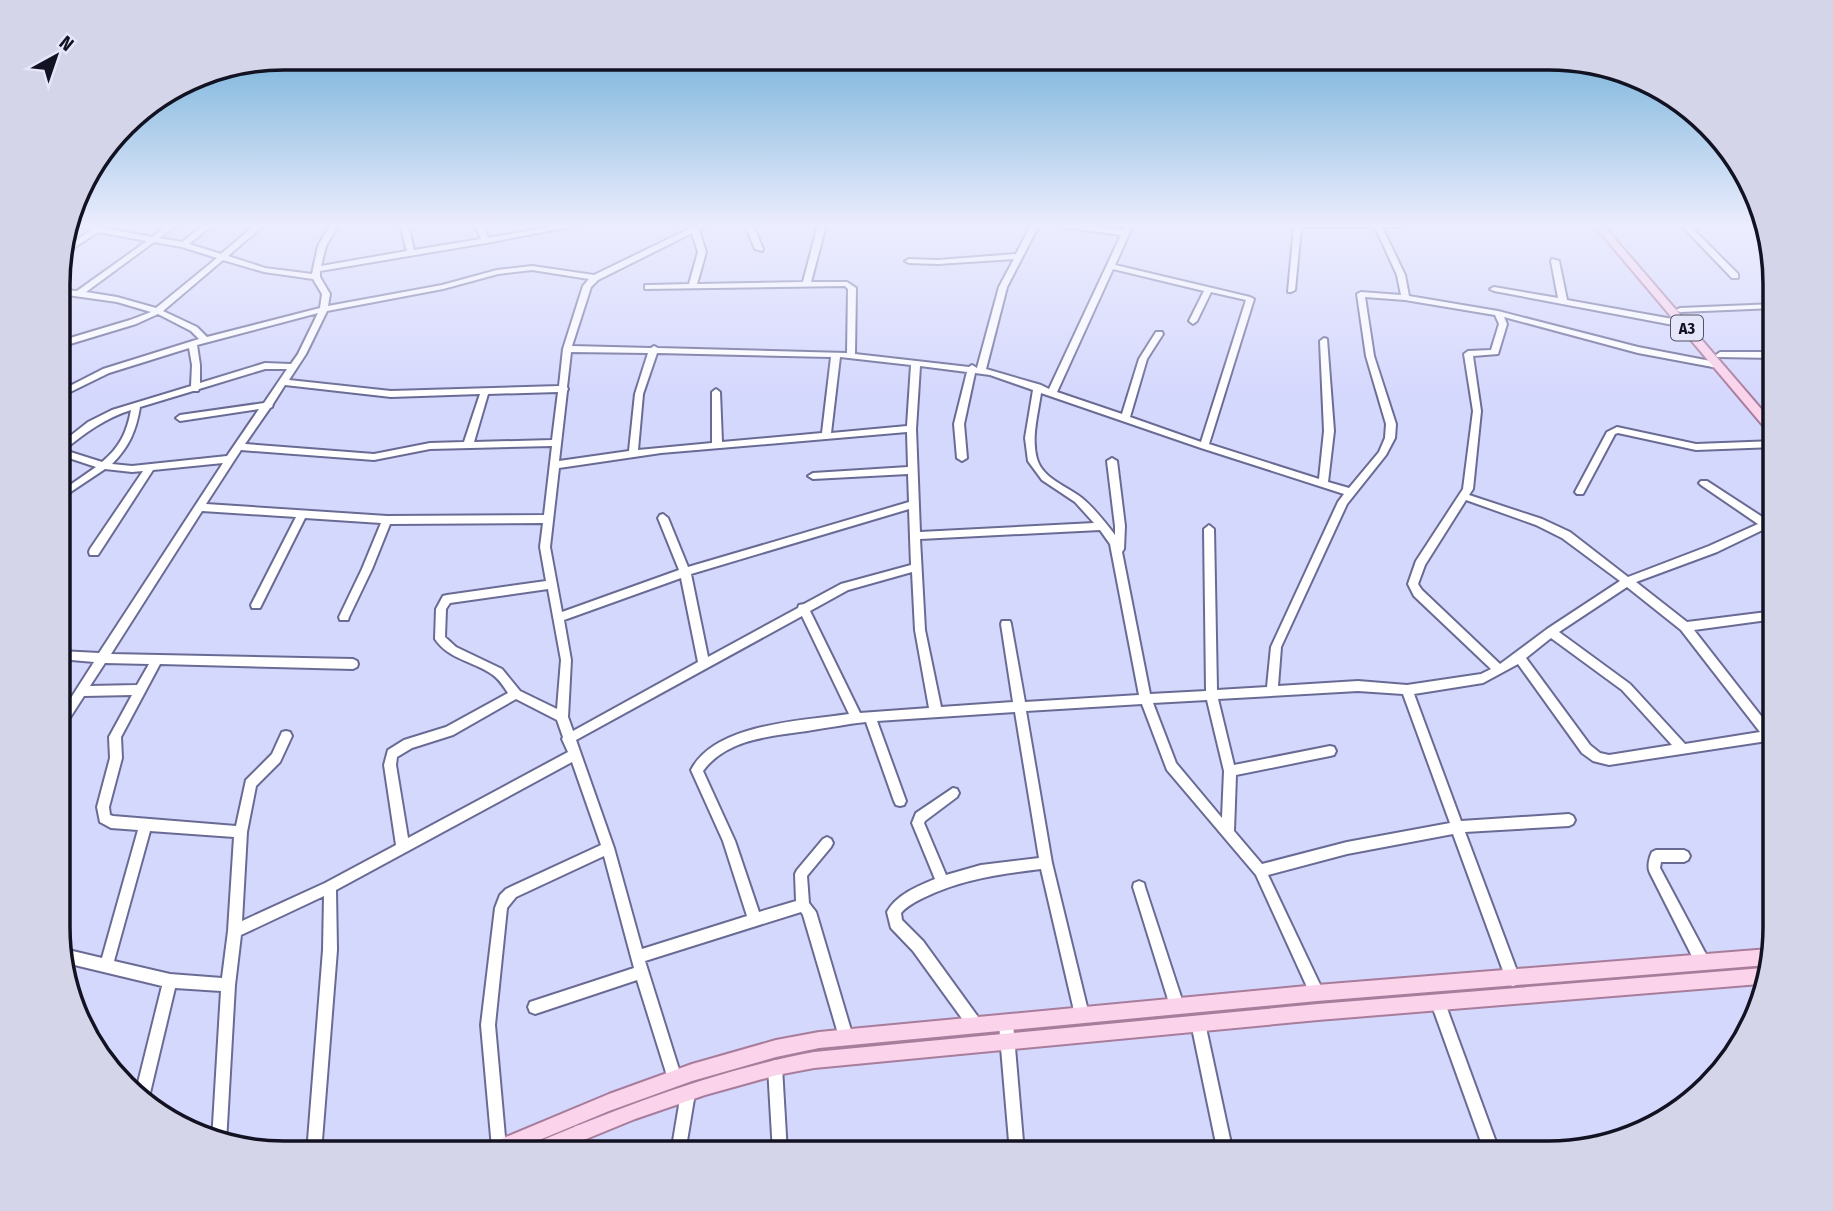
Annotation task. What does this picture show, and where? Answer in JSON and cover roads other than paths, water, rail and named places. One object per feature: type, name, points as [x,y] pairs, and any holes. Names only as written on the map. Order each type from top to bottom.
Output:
[{"type":"main road","name":"A3","points":[[1647,282],[1763,409]]},
{"type":"main road","name":"A3","points":[[1655,282],[1719,360]]},
{"type":"main road","points":[[516,1141],[585,1111],[740,1056],[846,1037],[1317,993],[1761,958]]},
{"type":"main road","points":[[559,1141],[736,1076],[848,1056],[1198,1023],[1757,976]]},
{"type":"street","points":[[80,293],[96,282]]},
{"type":"street","points":[[70,341],[157,312],[193,282]]},
{"type":"street","points":[[70,709],[230,459],[294,367],[324,309],[326,294],[320,282]]},
{"type":"street","points":[[70,389],[106,371],[205,340],[324,309],[464,282]]},
{"type":"street","points":[[591,282],[587,286],[568,349],[545,547],[566,660],[562,717],[608,848],[675,1079]]},
{"type":"street","points":[[692,287],[694,282]]},
{"type":"street","points":[[962,458],[959,424],[1006,282]]},
{"type":"street","points":[[1052,393],[1103,282]]},
{"type":"street","points":[[1178,282],[1246,297],[1251,302],[1204,446]]},
{"type":"street","points":[[1291,290],[1292,282]]},
{"type":"street","points":[[1402,282],[1405,298]]},
{"type":"street","points":[[1559,282],[1563,302]]},
{"type":"street","points":[[648,287],[844,283],[852,288],[851,355]]},
{"type":"street","points":[[1193,321],[1209,289]]},
{"type":"street","points":[[1494,289],[1684,324]]},
{"type":"street","points":[[70,292],[157,312],[192,326],[205,340]]},
{"type":"street","points":[[1272,691],[1276,647],[1350,492],[1383,453],[1390,438],[1391,424],[1370,355],[1360,296],[1365,293],[1498,313],[1638,350],[1719,360],[1763,356]]},
{"type":"street","points":[[1680,310],[1763,307]]},
{"type":"street","points":[[1498,313],[1503,324],[1495,352],[1468,354],[1477,411],[1466,497],[1446,522],[1420,564],[1413,583],[1418,593],[1499,670]]},
{"type":"street","points":[[1125,418],[1143,359],[1159,334]]},
{"type":"street","points":[[1322,482],[1329,430],[1324,341]]},
{"type":"street","points":[[192,344],[196,365],[195,389]]},
{"type":"street","points":[[568,349],[836,354],[977,369],[1350,492]]},
{"type":"street","points":[[633,454],[639,394],[654,349]]},
{"type":"street","points":[[826,434],[836,354]]},
{"type":"street","points":[[916,362],[911,429],[915,536],[923,652],[936,712]]},
{"type":"street","points":[[70,442],[106,415],[265,366],[294,367]]},
{"type":"street","points":[[285,382],[391,394],[564,389]]},
{"type":"street","points":[[1038,387],[1030,438],[1033,461],[1045,478],[1078,500],[1115,543],[1146,701],[1171,766],[1260,871],[1317,993]]},
{"type":"street","points":[[468,445],[485,391]]},
{"type":"street","points":[[716,392],[717,445]]},
{"type":"street","points":[[180,418],[269,405]]},
{"type":"street","points":[[70,489],[104,466],[130,433],[136,406]]},
{"type":"street","points":[[553,465],[826,434],[911,429]]},
{"type":"street","points":[[1580,492],[1612,432],[1617,430],[1696,447],[1763,444]]},
{"type":"street","points":[[238,447],[374,457],[430,446],[555,443]]},
{"type":"street","points":[[70,454],[104,466],[132,469],[230,459]]},
{"type":"street","points":[[1112,461],[1120,526],[1118,555]]},
{"type":"street","points":[[94,552],[150,468]]},
{"type":"street","points":[[813,476],[913,470]]},
{"type":"street","points":[[1704,483],[1763,518]]},
{"type":"street","points":[[1466,497],[1539,522],[1566,535],[1628,581],[1685,627],[1763,725]]},
{"type":"street","points":[[559,617],[685,572],[915,504]]},
{"type":"street","points":[[201,507],[387,520],[547,519]]},
{"type":"street","points":[[256,605],[302,514]]},
{"type":"street","points":[[663,518],[685,572],[704,664]]},
{"type":"street","points":[[344,617],[368,569],[387,520]]},
{"type":"street","points":[[755,919],[729,841],[697,770],[705,758],[743,738],[758,733],[863,718],[936,712],[1375,686],[1407,690],[1474,682],[1499,670],[1550,632],[1628,581],[1713,549],[1763,525]]},
{"type":"street","points":[[915,536],[1103,526]]},
{"type":"street","points":[[1209,528],[1212,696],[1230,771],[1228,835]]},
{"type":"street","points":[[568,739],[803,608],[862,580],[917,566]]},
{"type":"street","points":[[551,584],[447,599],[441,609],[440,639],[498,672],[516,694],[562,717]]},
{"type":"street","points":[[803,608],[863,718],[900,801]]},
{"type":"street","points":[[1685,627],[1763,617]]},
{"type":"street","points":[[1006,624],[1046,863],[1082,1015]]},
{"type":"street","points":[[1550,632],[1626,687],[1683,750]]},
{"type":"street","points":[[70,656],[103,659],[353,664]]},
{"type":"street","points":[[1519,656],[1586,749],[1597,757],[1609,760],[1763,739]]},
{"type":"street","points":[[158,660],[115,737],[116,758],[103,807],[104,818],[111,822],[241,832]]},
{"type":"street","points":[[82,691],[139,690]]},
{"type":"street","points":[[1407,690],[1513,979]]},
{"type":"street","points":[[402,848],[390,765],[392,754],[408,744],[449,731],[516,694]]},
{"type":"street","points":[[220,1131],[241,832],[250,784],[276,758],[286,736]]},
{"type":"street","points":[[1230,771],[1330,751]]},
{"type":"street","points":[[235,932],[330,887],[574,755]]},
{"type":"street","points":[[942,880],[918,823],[920,817],[953,793]]},
{"type":"street","points":[[1260,871],[1347,848],[1458,827],[1569,820]]},
{"type":"street","points":[[106,967],[145,825]]},
{"type":"street","points":[[827,843],[801,874],[803,905],[809,912],[846,1037]]},
{"type":"street","points":[[493,1141],[488,1025],[501,908],[512,893],[608,848]]},
{"type":"street","points":[[1684,856],[1656,856],[1654,869],[1703,963]]},
{"type":"street","points":[[976,1026],[893,916],[902,902],[942,880],[972,872],[1046,863]]},
{"type":"street","points":[[315,1141],[330,950],[330,887]]},
{"type":"street","points":[[1139,887],[1177,1006]]},
{"type":"street","points":[[638,957],[803,905]]},
{"type":"street","points":[[73,959],[170,981],[228,985]]},
{"type":"street","points":[[535,1007],[642,972]]},
{"type":"street","points":[[144,1089],[170,981]]},
{"type":"street","points":[[1438,1003],[1489,1141]]},
{"type":"street","points":[[1198,1023],[1223,1141]]},
{"type":"street","points":[[1006,1024],[1016,1141]]},
{"type":"street","points":[[775,1067],[779,1141]]},
{"type":"street","points":[[680,1141],[688,1093]]},
{"type":"street","points":[[576,1141],[579,1132]]}]
